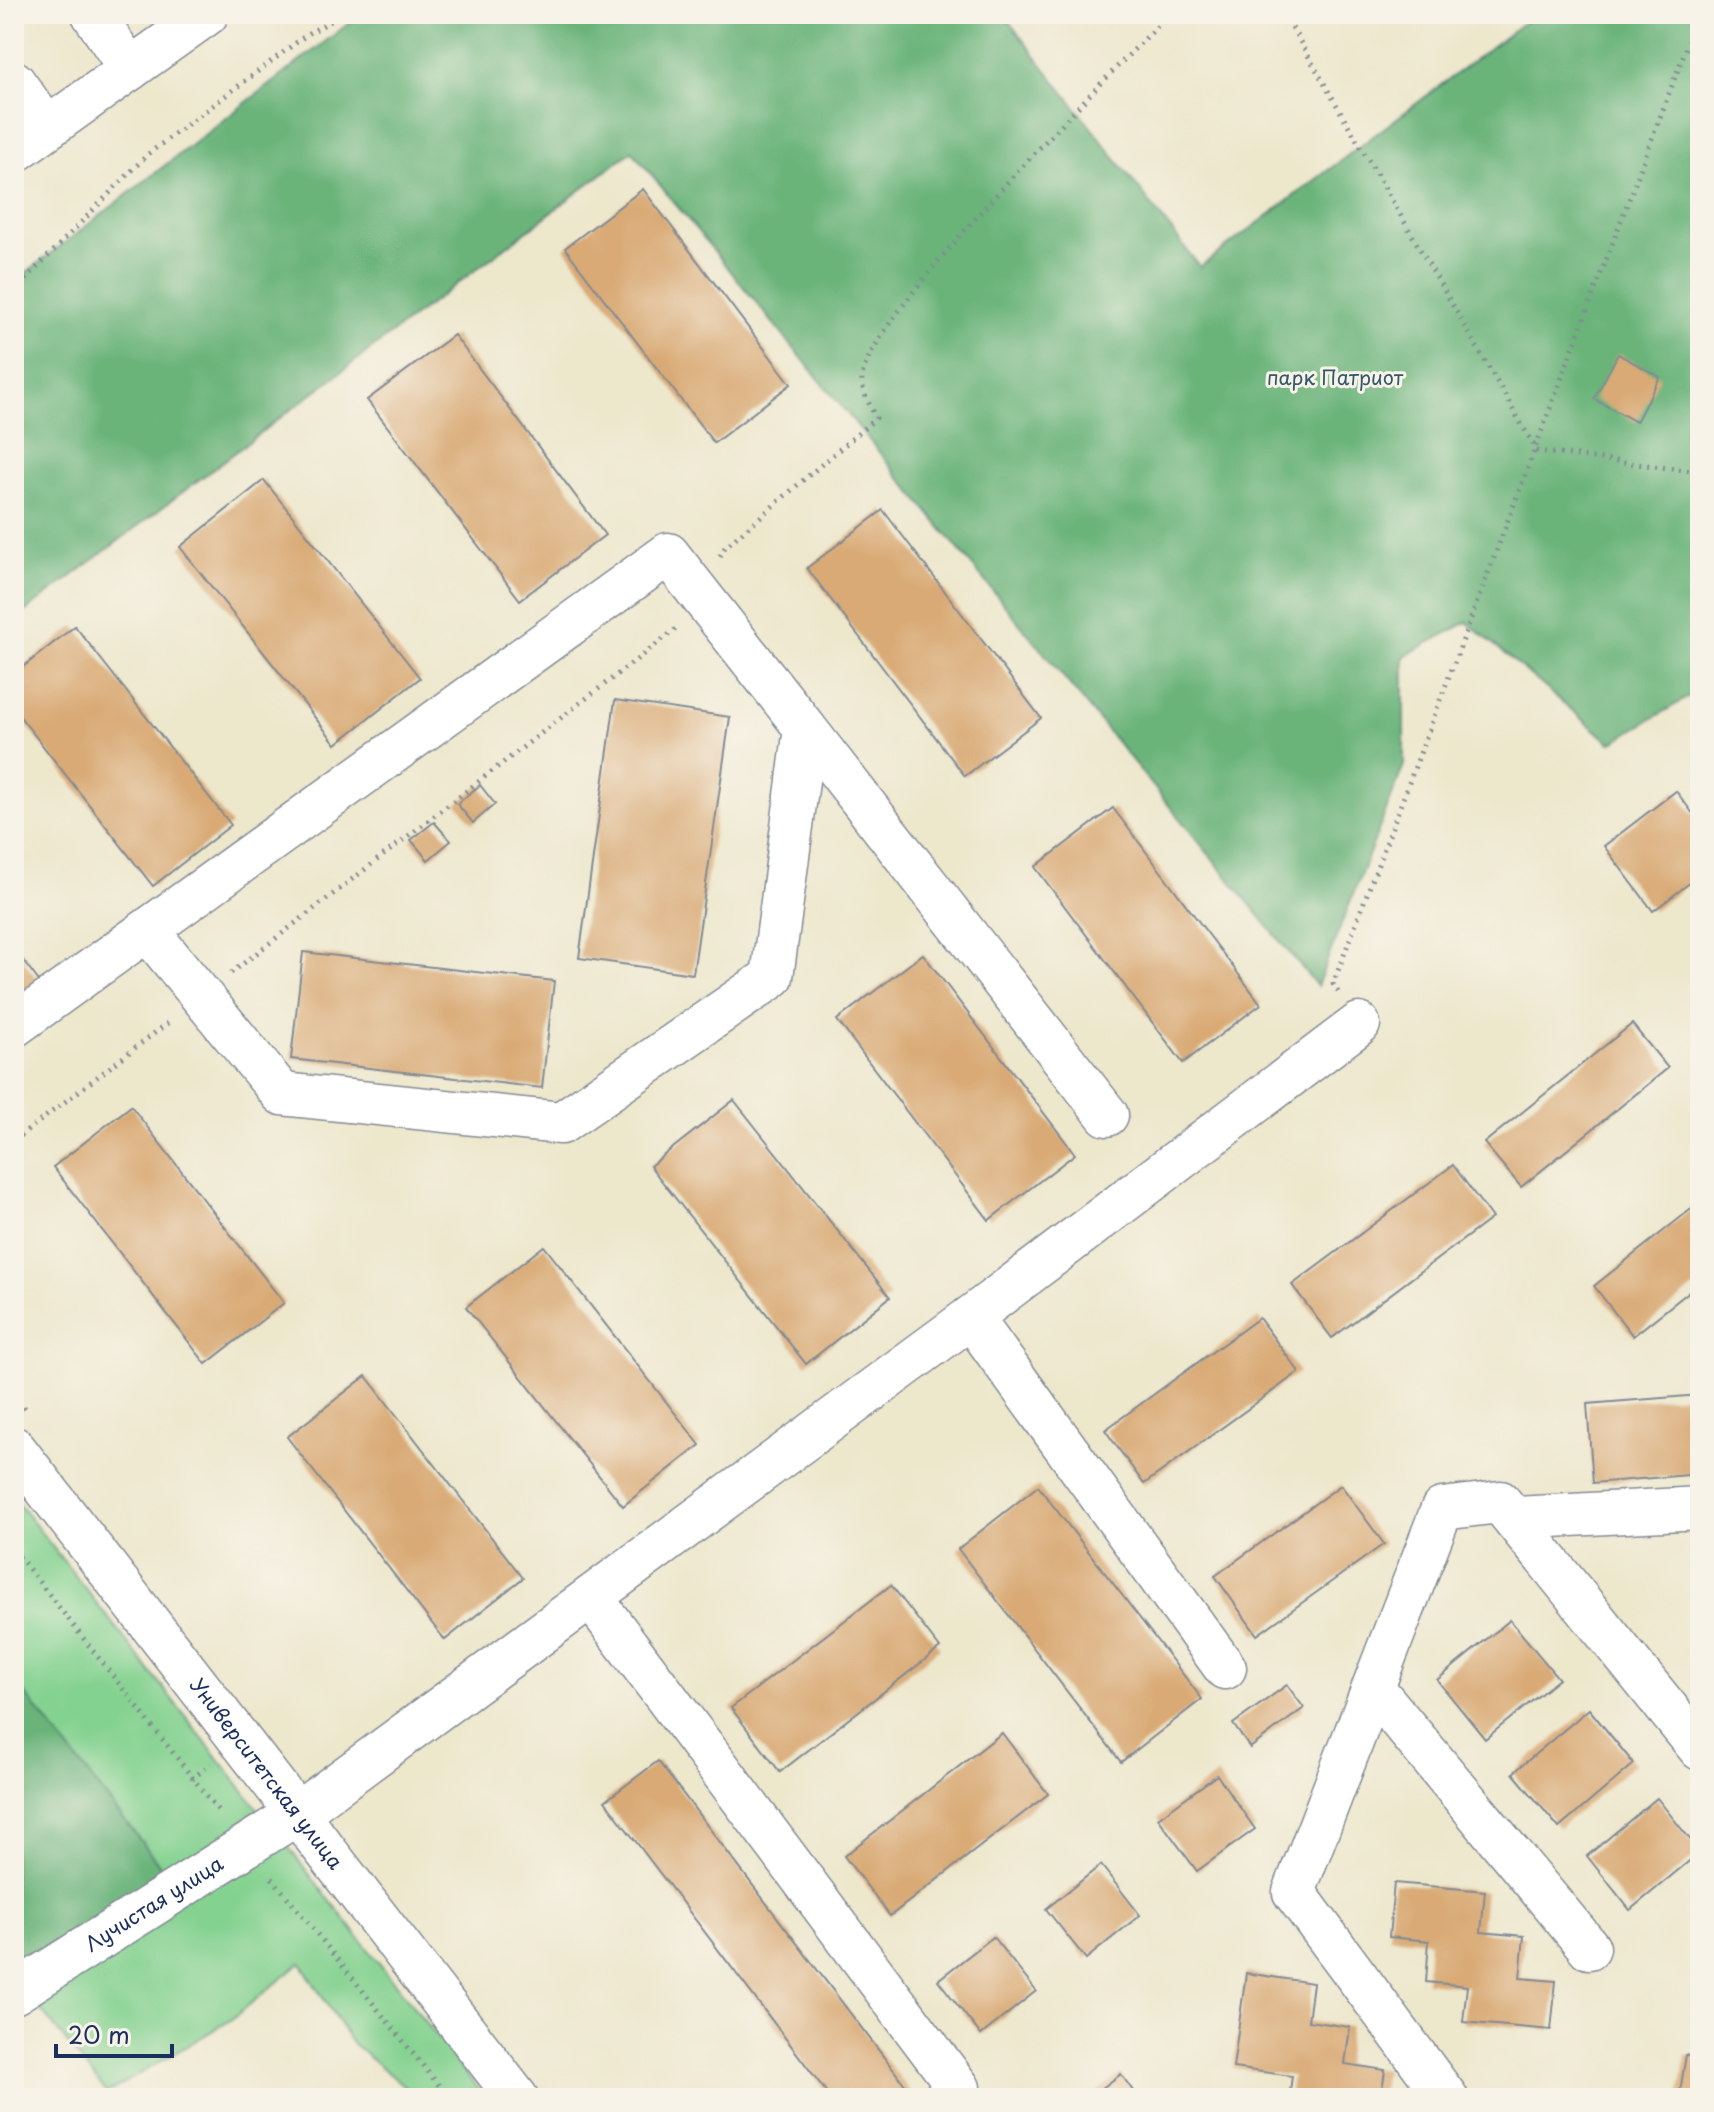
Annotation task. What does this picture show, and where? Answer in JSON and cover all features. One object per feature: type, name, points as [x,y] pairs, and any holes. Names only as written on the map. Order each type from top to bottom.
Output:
[{"type":"street","points":[[93,14],[130,69]]},
{"type":"street","points":[[14,82],[30,140],[207,14]]},
{"type":"street","points":[[14,1026],[668,554],[1107,1115]]},
{"type":"street","points":[[147,930],[282,1094],[561,1123],[772,977],[805,728]]},
{"type":"street","name":"Лучистая улица","points":[[14,1993],[295,1815],[971,1317],[1359,1024]]},
{"type":"street","points":[[971,1317],[1225,1668]]},
{"type":"street","name":"Университетская улица","points":[[14,1448],[517,2098]]},
{"type":"street","points":[[1447,2098],[1294,1892],[1442,1509],[1500,1502],[1700,1749]]},
{"type":"street","points":[[1515,1518],[1700,1508]]},
{"type":"street","points":[[591,1597],[959,2088],[945,2098]]},
{"type":"street","points":[[1373,1688],[1589,1948]]},
{"type":"path","points":[[14,291],[148,154],[309,33],[344,14]]},
{"type":"path","points":[[1284,14],[1537,451]]},
{"type":"path","points":[[1359,1024],[1333,984],[1537,451],[1699,14]]},
{"type":"path","points":[[1537,451],[1700,472]]},
{"type":"green space","name":"парк Патриот","points":[[361,14],[1003,14],[1200,267],[1535,14],[1700,14],[1700,690],[1611,743],[1467,622],[1404,656],[1404,765],[1317,986],[632,151],[14,620],[14,282]]},
{"type":"green space","points":[[14,1498],[485,2098],[419,2098],[351,2042],[301,1963],[229,2021],[107,2093],[28,1994],[180,1891],[14,1680]]},
{"type":"green space","points":[[14,1680],[180,1891],[14,1977]]},
{"type":"building","points":[[643,189],[791,384],[714,443],[565,248]]},
{"type":"building","points":[[454,335],[605,535],[520,600],[367,400]]},
{"type":"building","points":[[1618,354],[1660,377],[1636,422],[1594,399]]},
{"type":"building","points":[[264,480],[420,678],[336,744],[180,547]]},
{"type":"building","points":[[883,510],[1041,718],[965,776],[807,568]]},
{"type":"building","points":[[75,626],[231,825],[153,886],[14,709],[14,674]]},
{"type":"building","points":[[615,700],[730,717],[693,974],[579,958]]},
{"type":"building","points":[[480,785],[495,804],[473,823],[457,804]]},
{"type":"building","points":[[1676,791],[1700,823],[1700,875],[1653,911],[1604,846]]},
{"type":"building","points":[[1113,808],[1261,1004],[1183,1063],[1035,867]]},
{"type":"building","points":[[434,822],[451,841],[428,860],[411,840]]},
{"type":"building","points":[[14,948],[41,984],[14,1005]]},
{"type":"building","points":[[303,952],[554,981],[542,1088],[291,1059]]},
{"type":"building","points":[[923,954],[1075,1154],[989,1220],[837,1020]]},
{"type":"building","points":[[1632,1024],[1668,1068],[1521,1187],[1484,1143]]},
{"type":"building","points":[[734,1100],[890,1297],[806,1364],[650,1166]]},
{"type":"building","points":[[131,1106],[284,1303],[206,1364],[53,1167]]},
{"type":"building","points":[[1453,1165],[1492,1218],[1332,1338],[1292,1285]]},
{"type":"building","points":[[1700,1202],[1700,1283],[1633,1336],[1594,1286]]},
{"type":"building","points":[[544,1246],[700,1445],[623,1506],[466,1307]]},
{"type":"building","points":[[1259,1318],[1299,1372],[1144,1484],[1105,1430]]},
{"type":"building","points":[[366,1376],[523,1578],[445,1640],[287,1437]]},
{"type":"building","points":[[1700,1395],[1700,1474],[1593,1483],[1587,1404]]},
{"type":"building","points":[[1341,1485],[1384,1544],[1257,1635],[1215,1576]]},
{"type":"building","points":[[1038,1486],[1202,1699],[1121,1762],[958,1549]]},
{"type":"building","points":[[891,1585],[940,1648],[780,1772],[731,1708]]},
{"type":"building","points":[[1510,1620],[1559,1679],[1485,1739],[1437,1680]]},
{"type":"building","points":[[1287,1685],[1304,1708],[1250,1748],[1233,1724]]},
{"type":"building","points":[[1589,1709],[1634,1764],[1559,1828],[1513,1773]]},
{"type":"building","points":[[1002,1733],[1048,1794],[890,1916],[844,1856]]},
{"type":"building","points":[[658,1761],[915,2098],[831,2098],[605,1801]]},
{"type":"building","points":[[1217,1775],[1255,1829],[1197,1871],[1158,1818]]},
{"type":"building","points":[[1657,1798],[1700,1852],[1630,1910],[1587,1856]]},
{"type":"building","points":[[1101,1865],[1140,1915],[1086,1959],[1046,1909]]},
{"type":"building","points":[[1394,1883],[1485,1891],[1481,1932],[1524,1936],[1520,1978],[1556,1981],[1551,2030],[1463,2022],[1467,1986],[1426,1982],[1429,1941],[1389,1937]]},
{"type":"building","points":[[993,1937],[1036,1991],[981,2035],[938,1980]]},
{"type":"building","points":[[1246,1973],[1313,1983],[1308,2021],[1350,2027],[1345,2064],[1385,2070],[1381,2098],[1289,2098],[1292,2076],[1233,2068]]},
{"type":"building","points":[[1686,2055],[1700,2058],[1700,2098],[1679,2098]]},
{"type":"building","points":[[1121,2074],[1138,2098],[1089,2098]]},
{"type":"building","points":[[1645,2091],[1676,2096],[1676,2098],[1644,2098]]}]
